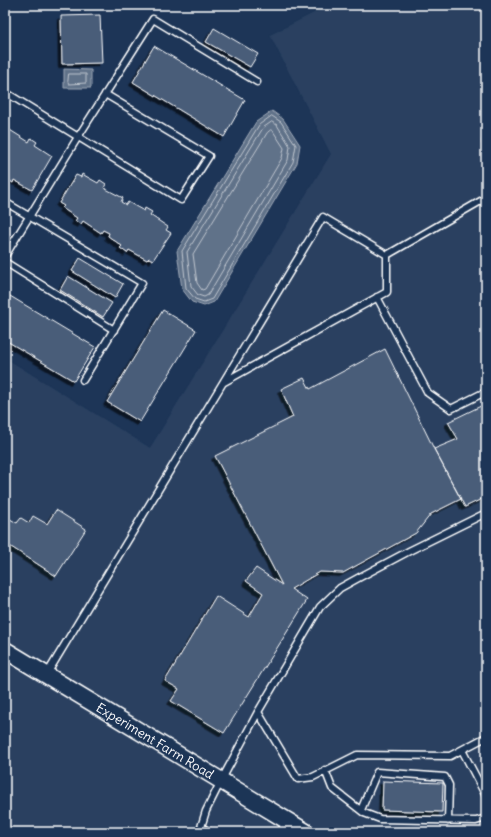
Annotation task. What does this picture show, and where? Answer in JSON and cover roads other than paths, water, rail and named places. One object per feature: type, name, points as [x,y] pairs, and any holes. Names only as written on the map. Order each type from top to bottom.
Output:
[{"type":"street","name":"Experiment Farm Road","points":[[5,650],[220,781],[284,826],[306,832]]},
{"type":"lane","points":[[5,256],[153,19],[257,82]]},
{"type":"lane","points":[[5,92],[181,200],[209,156],[105,94]]},
{"type":"lane","points":[[387,255],[486,198]]},
{"type":"lane","points":[[5,202],[142,283],[83,380]]},
{"type":"lane","points":[[47,675],[323,217],[387,255]]},
{"type":"lane","points":[[223,383],[387,292],[387,255]]},
{"type":"lane","points":[[5,262],[114,330]]},
{"type":"lane","points":[[377,297],[428,393],[451,409],[481,394],[486,394]]},
{"type":"lane","points":[[210,832],[201,827],[206,811],[220,781],[258,712],[320,607],[340,588],[411,550],[486,513]]},
{"type":"lane","points":[[258,712],[298,779],[313,777],[357,755],[450,756],[486,737]]},
{"type":"lane","points":[[462,750],[486,796]]},
{"type":"lane","points":[[325,770],[332,788],[364,813],[380,819],[476,821],[486,818]]},
{"type":"lane","points":[[361,810],[377,772],[445,777],[449,785],[448,821]]},
{"type":"water","points":[[64,69],[91,70],[91,88],[64,88]]},
{"type":"water","points":[[272,111],[283,119],[300,145],[297,163],[214,302],[204,306],[192,302],[182,289],[177,251],[256,122]]}]
